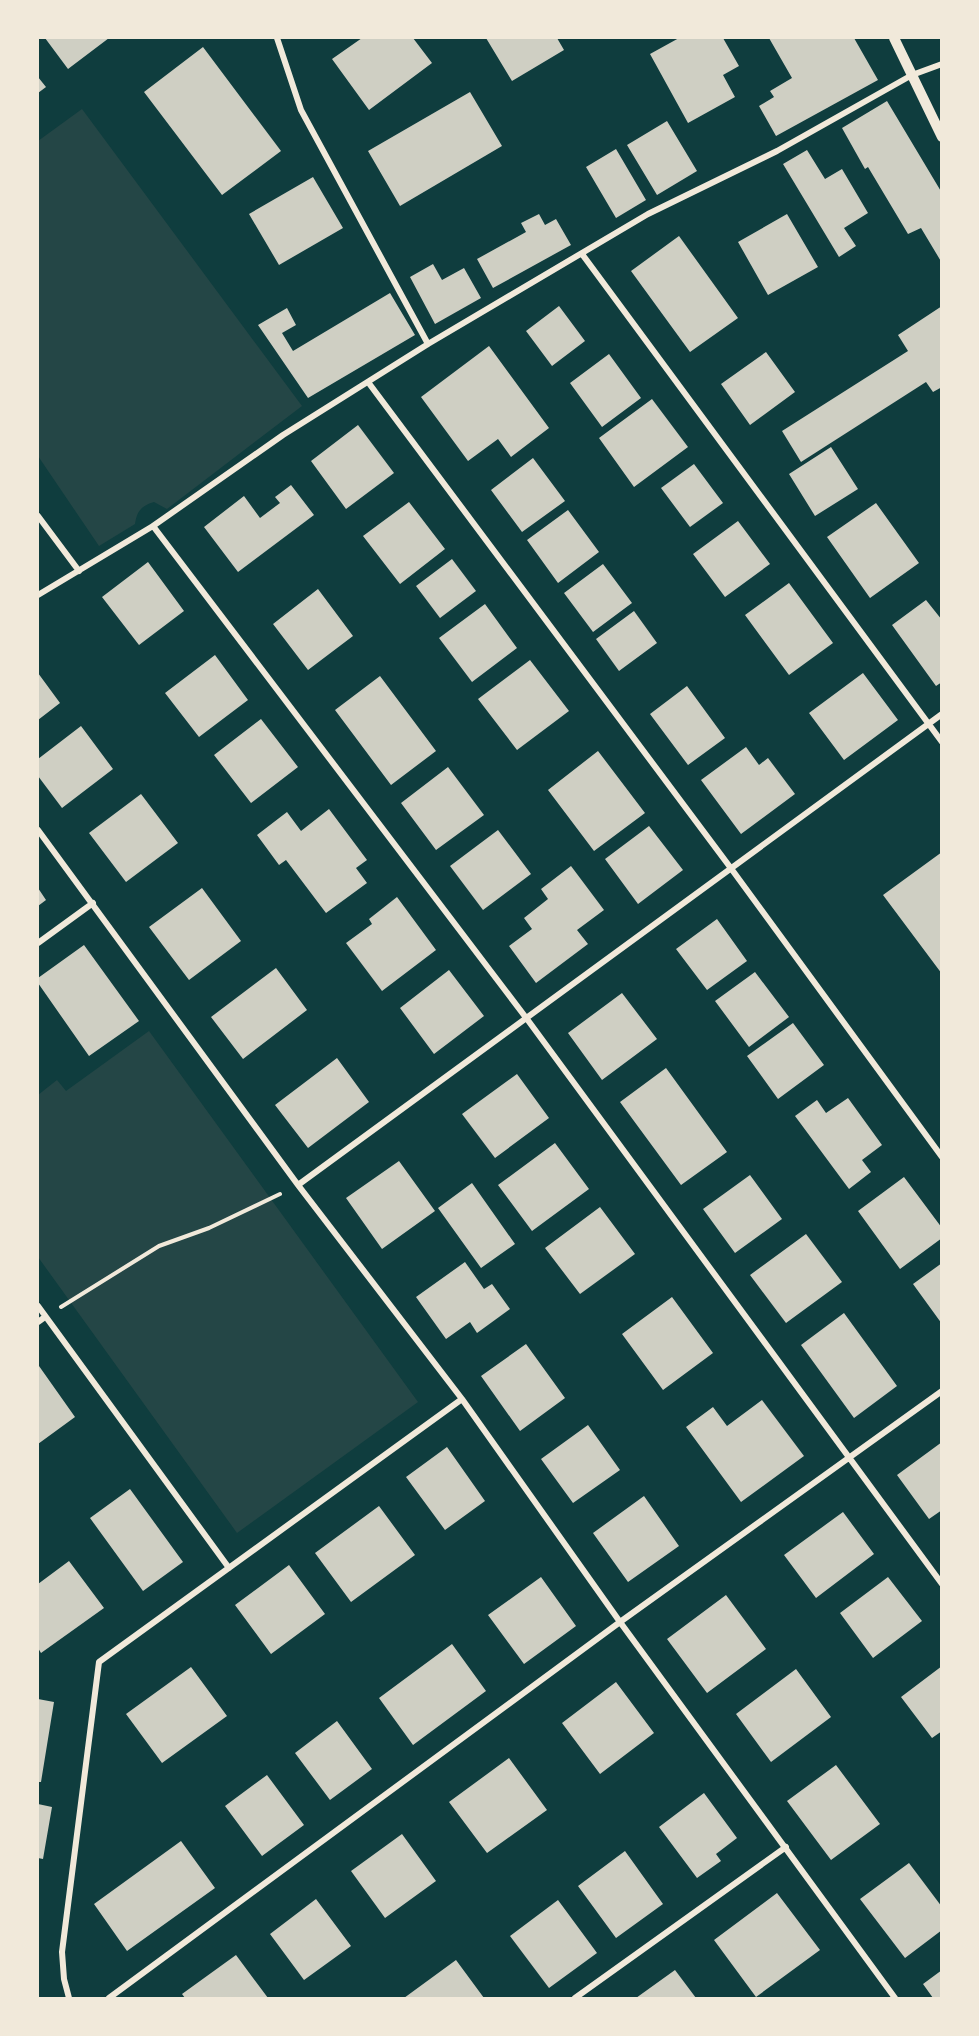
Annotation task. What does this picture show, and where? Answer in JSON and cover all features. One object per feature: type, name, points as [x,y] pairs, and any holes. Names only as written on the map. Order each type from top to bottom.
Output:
[{"type":"street","points":[[277,38],[301,110],[428,344]]},
{"type":"street","points":[[894,38],[942,137]]},
{"type":"street","points":[[38,595],[153,526],[283,435],[428,344],[648,214],[777,151],[912,75],[942,64]]},
{"type":"street","points":[[582,254],[942,742]]},
{"type":"street","points":[[368,382],[730,867],[942,1157]]},
{"type":"street","points":[[38,516],[79,571]]},
{"type":"street","points":[[153,526],[527,1019],[942,1584]]},
{"type":"street","points":[[298,1185],[942,714]]},
{"type":"street","points":[[38,830],[298,1185],[462,1399],[620,1622],[895,1998]]},
{"type":"street","points":[[38,943],[93,903]]},
{"type":"street","points":[[38,1306],[229,1569]]},
{"type":"street","points":[[38,1322],[45,1317]]},
{"type":"street","points":[[109,1998],[620,1622],[942,1391]]},
{"type":"street","points":[[69,1998],[64,1979],[62,1952],[99,1662],[462,1399]]},
{"type":"street","points":[[575,1998],[786,1847]]},
{"type":"path","points":[[45,1317],[159,1246],[209,1228],[298,1185]]},
{"type":"shaded area","points":[[82,109],[302,406],[167,509],[154,502],[146,505],[138,512],[135,524],[99,546],[38,456],[38,141]]},
{"type":"shaded area","points":[[149,1031],[418,1402],[237,1533],[38,1257],[38,1095],[57,1080],[66,1091]]},
{"type":"building","points":[[45,38],[109,38],[68,69]]},
{"type":"building","points":[[362,38],[413,38],[432,63],[369,110],[332,59]]},
{"type":"building","points":[[486,38],[557,38],[564,50],[512,81]]},
{"type":"building","points":[[679,38],[723,38],[739,66],[723,75],[735,97],[688,123],[650,54]]},
{"type":"building","points":[[769,38],[854,38],[878,80],[776,136],[759,106],[774,97],[770,91],[792,78]]},
{"type":"building","points":[[203,47],[281,151],[222,195],[144,92]]},
{"type":"building","points":[[38,77],[46,87],[38,93]]},
{"type":"building","points":[[470,92],[502,146],[400,206],[368,151]]},
{"type":"building","points":[[887,101],[942,193],[942,263],[921,228],[908,234],[868,167],[865,169],[842,128]]},
{"type":"building","points":[[667,121],[697,171],[657,195],[627,145]]},
{"type":"building","points":[[616,149],[646,200],[616,218],[586,167]]},
{"type":"building","points":[[807,150],[825,179],[842,169],[868,213],[844,228],[856,246],[839,257],[783,164]]},
{"type":"building","points":[[313,177],[343,228],[279,265],[249,214]]},
{"type":"building","points":[[539,214],[545,225],[556,219],[571,245],[493,288],[477,259],[526,232],[521,223]]},
{"type":"building","points":[[787,214],[818,267],[768,295],[738,242]]},
{"type":"building","points":[[679,236],[738,318],[690,352],[631,271]]},
{"type":"building","points":[[433,264],[442,280],[464,268],[481,298],[435,324],[410,277]]},
{"type":"building","points":[[390,293],[415,335],[308,398],[258,325],[287,308],[296,325],[282,333],[293,351]]},
{"type":"building","points":[[559,306],[585,341],[552,366],[526,331]]},
{"type":"building","points":[[942,306],[942,387],[933,392],[926,382],[801,462],[782,431],[908,351],[898,335]]},
{"type":"building","points":[[489,346],[549,428],[511,457],[498,439],[468,461],[421,397]]},
{"type":"building","points":[[766,352],[795,392],[750,425],[721,384]]},
{"type":"building","points":[[609,354],[641,398],[602,427],[570,383]]},
{"type":"building","points":[[652,399],[688,447],[634,487],[599,438]]},
{"type":"building","points":[[358,425],[394,473],[346,509],[311,461]]},
{"type":"building","points":[[831,447],[858,489],[815,516],[789,474]]},
{"type":"building","points":[[533,458],[565,501],[522,532],[491,490]]},
{"type":"building","points":[[694,464],[723,503],[690,527],[661,488]]},
{"type":"building","points":[[291,485],[314,515],[238,572],[204,527],[244,496],[260,518],[280,503],[275,497]]},
{"type":"building","points":[[409,502],[445,549],[400,584],[363,536]]},
{"type":"building","points":[[876,503],[919,563],[870,598],[827,537]]},
{"type":"building","points":[[568,510],[599,552],[558,583],[527,540]]},
{"type":"building","points":[[738,521],[770,564],[725,597],[693,554]]},
{"type":"building","points":[[452,559],[476,591],[440,618],[416,586]]},
{"type":"building","points":[[148,562],[184,611],[139,645],[102,597]]},
{"type":"building","points":[[603,564],[632,603],[593,632],[564,593]]},
{"type":"building","points":[[789,583],[833,643],[789,675],[745,615]]},
{"type":"building","points":[[318,589],[353,636],[308,670],[273,624]]},
{"type":"building","points":[[926,600],[942,620],[942,682],[936,686],[892,625]]},
{"type":"building","points":[[485,604],[517,648],[472,682],[439,638]]},
{"type":"building","points":[[634,611],[657,643],[619,671],[596,639]]},
{"type":"building","points":[[215,655],[248,700],[199,737],[165,693]]},
{"type":"building","points":[[530,660],[569,711],[517,750],[478,699]]},
{"type":"building","points":[[38,673],[60,703],[38,720]]},
{"type":"building","points":[[863,673],[898,720],[844,760],[809,713]]},
{"type":"building","points":[[380,676],[436,751],[391,785],[335,710]]},
{"type":"building","points":[[687,686],[725,738],[688,765],[650,714]]},
{"type":"building","points":[[261,719],[298,767],[251,803],[214,755]]},
{"type":"building","points":[[81,726],[113,769],[62,808],[38,776],[38,759]]},
{"type":"building","points":[[746,747],[759,765],[768,758],[795,794],[741,834],[701,780]]},
{"type":"building","points":[[598,751],[645,813],[594,851],[548,790]]},
{"type":"building","points":[[448,767],[484,815],[436,850],[401,803]]},
{"type":"building","points":[[141,794],[178,843],[126,882],[89,833]]},
{"type":"building","points":[[329,809],[367,860],[356,868],[367,883],[326,913],[286,860],[279,865],[257,835],[287,812],[301,831]]},
{"type":"building","points":[[649,826],[683,870],[638,904],[605,859]]},
{"type":"building","points":[[498,830],[531,874],[483,910],[450,866]]},
{"type":"building","points":[[942,852],[942,974],[883,895]]},
{"type":"building","points":[[571,866],[604,910],[577,930],[588,944],[536,983],[509,946],[532,929],[524,918],[548,899],[541,889]]},
{"type":"building","points":[[38,888],[46,900],[38,906]]},
{"type":"building","points":[[202,888],[241,941],[189,980],[149,927]]},
{"type":"building","points":[[397,897],[436,950],[382,991],[346,943],[372,924],[369,919]]},
{"type":"building","points":[[717,919],[747,961],[707,990],[676,949]]},
{"type":"building","points":[[84,945],[139,1021],[89,1056],[38,983],[38,978]]},
{"type":"building","points":[[276,968],[307,1010],[243,1059],[211,1017]]},
{"type":"building","points":[[449,970],[484,1016],[434,1054],[400,1008]]},
{"type":"building","points":[[755,972],[789,1017],[749,1047],[715,1001]]},
{"type":"building","points":[[622,993],[657,1039],[602,1080],[568,1033]]},
{"type":"building","points":[[793,1023],[824,1065],[778,1099],[747,1056]]},
{"type":"building","points":[[337,1058],[369,1102],[308,1148],[275,1105]]},
{"type":"building","points":[[666,1068],[727,1152],[681,1185],[620,1102]]},
{"type":"building","points":[[517,1074],[549,1118],[495,1158],[462,1114]]},
{"type":"building","points":[[848,1098],[882,1145],[862,1160],[871,1172],[849,1189],[795,1116],[817,1100],[826,1113]]},
{"type":"building","points":[[555,1143],[589,1189],[532,1231],[498,1185]]},
{"type":"building","points":[[399,1161],[435,1211],[382,1249],[346,1198]]},
{"type":"building","points":[[750,1175],[782,1219],[735,1253],[703,1209]]},
{"type":"building","points":[[904,1177],[942,1228],[942,1238],[900,1269],[858,1211]]},
{"type":"building","points":[[472,1183],[515,1244],[481,1268],[438,1208]]},
{"type":"building","points":[[600,1207],[635,1254],[580,1294],[545,1248]]},
{"type":"building","points":[[806,1234],[842,1282],[786,1323],[750,1275]]},
{"type":"building","points":[[465,1262],[484,1289],[492,1284],[510,1309],[477,1333],[470,1322],[446,1339],[416,1297]]},
{"type":"building","points":[[942,1263],[942,1324],[913,1284]]},
{"type":"building","points":[[672,1297],[713,1353],[663,1390],[622,1334]]},
{"type":"building","points":[[844,1313],[897,1386],[854,1418],[801,1345]]},
{"type":"building","points":[[526,1344],[565,1398],[520,1431],[481,1376]]},
{"type":"building","points":[[38,1367],[75,1417],[38,1444]]},
{"type":"building","points":[[762,1400],[804,1456],[741,1502],[686,1427],[713,1407],[727,1426]]},
{"type":"building","points":[[588,1425],[620,1470],[573,1503],[541,1459]]},
{"type":"building","points":[[942,1442],[942,1510],[929,1519],[897,1475]]},
{"type":"building","points":[[447,1447],[485,1501],[445,1530],[406,1477]]},
{"type":"building","points":[[130,1489],[183,1562],[143,1591],[90,1518]]},
{"type":"building","points":[[644,1496],[679,1546],[628,1582],[593,1533]]},
{"type":"building","points":[[379,1506],[415,1555],[351,1602],[315,1553]]},
{"type":"building","points":[[843,1512],[874,1554],[816,1598],[784,1555]]},
{"type":"building","points":[[69,1561],[104,1608],[41,1653],[38,1648],[38,1584]]},
{"type":"building","points":[[289,1565],[325,1614],[271,1654],[235,1605]]},
{"type":"building","points":[[541,1577],[576,1626],[524,1664],[488,1615]]},
{"type":"building","points":[[888,1577],[922,1621],[873,1658],[840,1613]]},
{"type":"building","points":[[726,1595],[766,1649],[707,1693],[667,1639]]},
{"type":"building","points":[[452,1644],[486,1691],[413,1745],[379,1698]]},
{"type":"building","points":[[942,1666],[942,1731],[932,1738],[901,1697]]},
{"type":"building","points":[[191,1667],[227,1716],[162,1763],[126,1714]]},
{"type":"building","points":[[796,1669],[831,1717],[771,1762],[736,1714]]},
{"type":"building","points":[[616,1682],[654,1733],[600,1774],[562,1723]]},
{"type":"building","points":[[38,1699],[54,1702],[41,1782],[38,1782]]},
{"type":"building","points":[[337,1721],[372,1769],[330,1800],[295,1753]]},
{"type":"building","points":[[509,1758],[547,1810],[487,1853],[449,1802]]},
{"type":"building","points":[[836,1765],[880,1824],[831,1860],[787,1801]]},
{"type":"building","points":[[267,1775],[304,1825],[262,1856],[225,1806]]},
{"type":"building","points":[[704,1793],[737,1838],[716,1854],[721,1861],[697,1878],[659,1827]]},
{"type":"building","points":[[38,1804],[52,1807],[43,1859],[38,1858]]},
{"type":"building","points":[[402,1834],[436,1881],[385,1918],[351,1871]]},
{"type":"building","points":[[181,1841],[215,1888],[127,1951],[94,1904]]},
{"type":"building","points":[[625,1851],[663,1904],[616,1938],[578,1886]]},
{"type":"building","points":[[909,1863],[942,1907],[942,1930],[905,1958],[860,1899]]},
{"type":"building","points":[[777,1893],[820,1950],[756,1997],[714,1940]]},
{"type":"building","points":[[316,1899],[351,1946],[304,1980],[270,1934]]},
{"type":"building","points":[[558,1900],[597,1953],[549,1988],[510,1936]]},
{"type":"building","points":[[236,1955],[268,1998],[185,1998],[182,1994]]},
{"type":"building","points":[[456,1960],[484,1998],[404,1998]]},
{"type":"building","points":[[675,1970],[696,1998],[636,1998]]},
{"type":"building","points":[[942,1970],[942,1998],[933,1998],[923,1984]]}]
